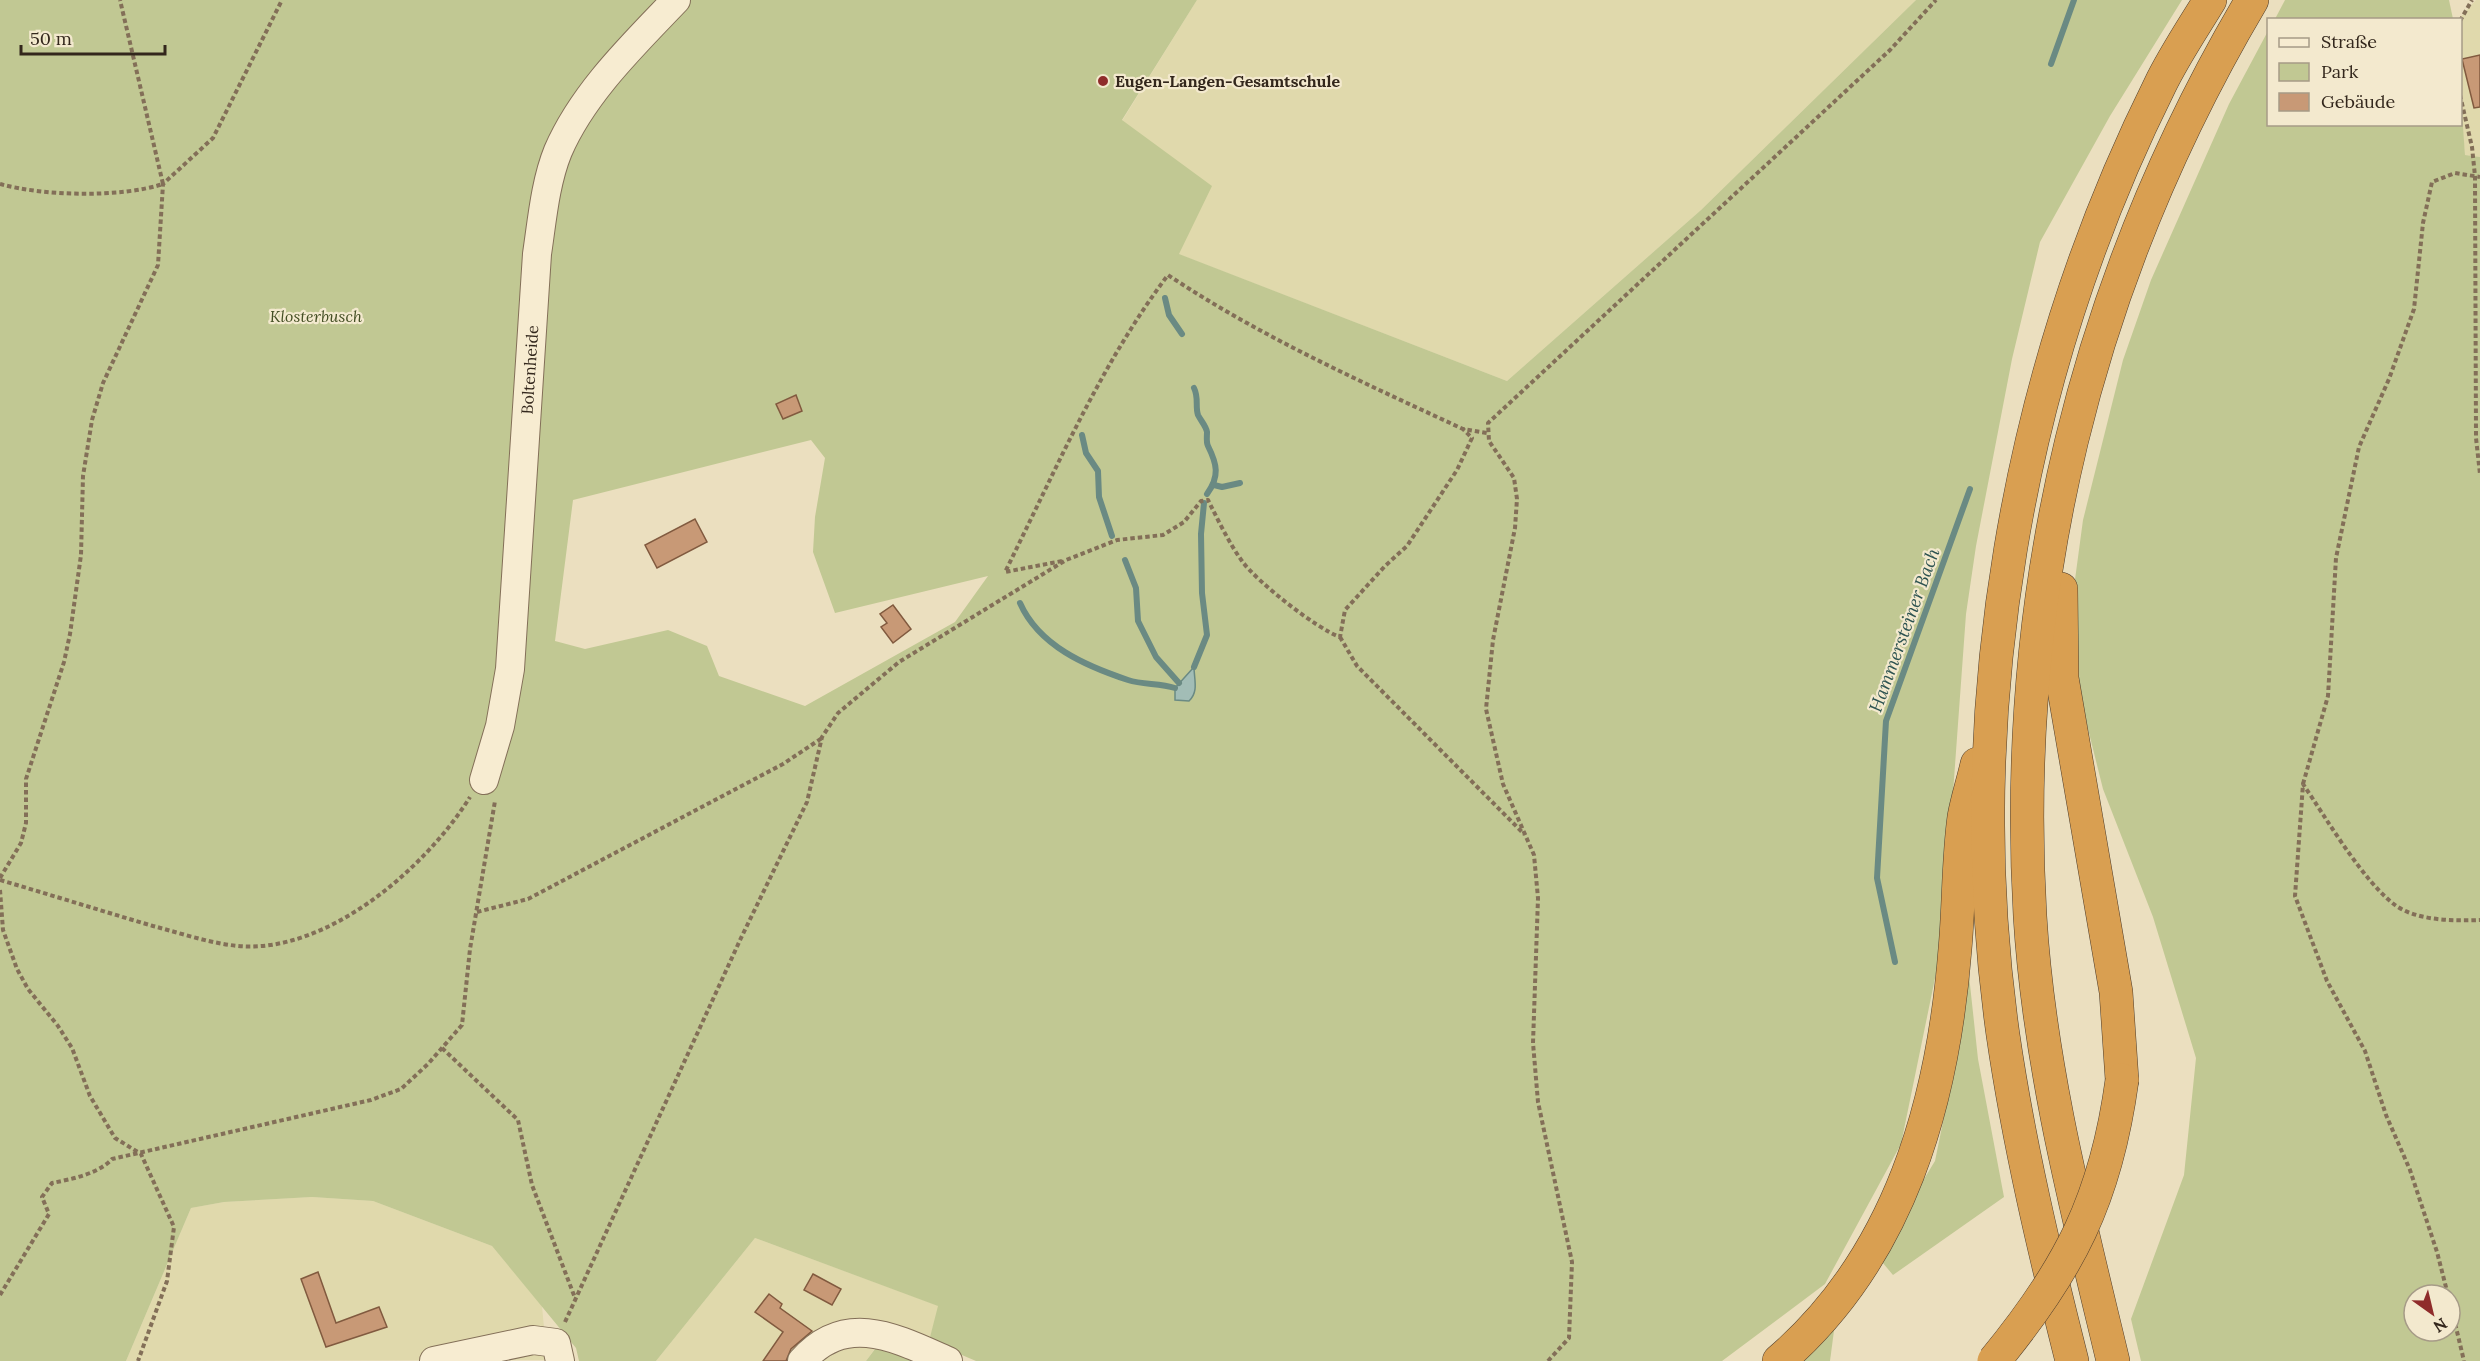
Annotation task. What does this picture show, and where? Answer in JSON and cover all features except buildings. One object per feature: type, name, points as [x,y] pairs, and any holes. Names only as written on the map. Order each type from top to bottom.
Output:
[{"type":"highway","points":[[2072,1361],[2028,1173],[2003,1035],[1993,939],[1989,822],[1992,701],[2004,583],[2022,480],[2066,321],[2133,142],[2161,82],[2210,0]]},
{"type":"highway","points":[[2113,1361],[2064,1150],[2040,1013],[2030,918],[2026,809],[2031,701],[2040,595],[2055,510],[2095,350],[2123,266],[2188,116],[2252,0]]},
{"type":"highway","points":[[1994,1361],[2046,1295],[2085,1221],[2110,1152],[2122,1080],[2116,992],[2062,678],[2055,510]]},
{"type":"highway","points":[[1779,1361],[1815,1326],[1852,1280],[1872,1250],[1904,1188],[1925,1129],[1943,1052],[1955,951],[1964,817],[1992,701]]},
{"type":"lane","name":"Boltenheide","points":[[484,780],[500,726],[510,669],[536,266],[544,204],[558,152],[578,114],[625,53],[676,0]]},
{"type":"lane","points":[[802,1361],[810,1351],[832,1336],[860,1333],[899,1340],[948,1361]]},
{"type":"lane","points":[[434,1361],[533,1340],[558,1352]]},
{"type":"path","points":[[0,1295],[49,1214],[42,1197],[52,1183],[75,1178],[106,1165],[112,1159],[371,1100],[401,1089],[442,1048],[462,1025],[495,799],[484,780],[443,835],[396,882],[352,914],[320,930],[281,943],[238,946],[184,934],[0,879],[21,843],[26,823],[26,779],[64,662],[70,634],[81,555],[83,476],[92,420],[103,384],[158,265],[164,184],[120,0]]},
{"type":"path","points":[[0,184],[24,191],[70,193],[147,189],[164,184],[213,138],[282,0]]},
{"type":"path","points":[[1548,1361],[1569,1338],[1572,1262],[1538,1102],[1533,1042],[1538,898],[1534,855],[1503,784],[1486,709],[1493,640],[1515,528],[1518,499],[1514,478],[1493,451],[1487,433],[1491,418],[1890,50],[1936,0]]},
{"type":"path","points":[[2462,18],[2472,0]]},
{"type":"path","points":[[2462,104],[2477,176],[2476,438],[2480,474]]},
{"type":"path","points":[[2445,1283],[2438,1252],[2410,1170],[2386,1115],[2365,1051],[2327,981],[2295,896],[2302,784],[2328,696],[2336,558],[2357,458],[2414,309],[2423,224],[2433,182],[2455,173],[2477,176]]},
{"type":"path","points":[[1487,433],[1463,429],[1268,336],[1168,275],[1140,312],[1078,426],[1005,572],[1066,560],[1117,540],[1163,535],[1184,522],[1201,501],[1208,500],[1242,562],[1275,592],[1330,633],[1340,637],[1357,666],[1527,837]]},
{"type":"path","points":[[1340,637],[1345,610],[1385,566],[1407,546],[1457,470],[1472,438],[1463,429]]},
{"type":"path","points":[[558,1352],[575,1298],[807,802],[822,737],[838,712],[899,662],[957,629],[1066,560]]},
{"type":"path","points":[[477,912],[528,899],[783,764],[822,737]]},
{"type":"path","points":[[2302,784],[2361,869],[2396,906],[2441,922],[2480,920]]},
{"type":"path","points":[[0,890],[3,930],[27,989],[58,1026],[72,1048],[90,1096],[115,1138],[141,1154],[174,1227],[167,1281],[138,1361]]},
{"type":"path","points":[[442,1048],[518,1120],[532,1185],[575,1298]]},
{"type":"path","points":[[2460,1343],[2464,1361]]},
{"type":"shaded area","points":[[1197,0],[1916,0],[1701,210],[1507,381],[1178,254],[1122,121]]},
{"type":"shaded area","points":[[2476,0],[2480,0],[2480,157],[2465,155],[2462,121],[2462,18],[2460,18]]},
{"type":"shaded area","points":[[312,1197],[373,1201],[492,1246],[542,1306],[547,1360],[126,1361],[191,1208],[224,1202]]},
{"type":"shaded area","points":[[755,1238],[939,1306],[929,1341],[878,1344],[866,1361],[656,1361]]},
{"type":"green space","name":"Klosterbusch","points":[[0,0],[1197,0],[1122,120],[1212,186],[1179,254],[1507,381],[1701,210],[1916,0],[2182,0],[2110,116],[2040,242],[2012,359],[1976,546],[1966,614],[1942,944],[1901,1144],[1825,1284],[1722,1361],[976,1361],[929,1341],[938,1306],[755,1238],[656,1361],[579,1361],[576,1348],[492,1246],[373,1201],[312,1197],[224,1202],[191,1208],[126,1361],[0,1361]],"holes":[[[811,440],[825,458],[815,517],[813,552],[835,613],[988,576],[955,622],[805,706],[719,676],[707,646],[668,630],[585,649],[555,641],[573,500]]]},
{"type":"green space","points":[[2285,0],[2449,0],[2453,18],[2276,18]]},
{"type":"green space","points":[[2267,33],[2267,126],[2462,126],[2462,113],[2465,155],[2480,157],[2480,1361],[2141,1361],[2131,1319],[2184,1175],[2196,1058],[2153,917],[2103,789],[2080,697],[2071,641],[2074,587],[2083,520],[2123,360],[2151,280],[2229,104]]},
{"type":"green space","points":[[1967,957],[1978,1059],[2004,1197],[1893,1275],[1877,1256],[1935,1161],[1955,1063]]},
{"type":"green space","points":[[1835,1323],[1830,1361],[1797,1361]]},
{"type":"green space","points":[[878,1345],[925,1361],[866,1361]]},
{"type":"water","points":[[1194,667],[1194,694],[1189,701],[1175,700],[1175,688]]},
{"type":"waterway","name":"Hammersteiner Bach","points":[[2051,64],[2074,0]]},
{"type":"waterway","points":[[1165,298],[1169,315],[1182,334]]},
{"type":"waterway","points":[[1194,388],[1198,415],[1206,430],[1207,444],[1216,470],[1214,481],[1207,494]]},
{"type":"waterway","points":[[1082,435],[1086,453],[1098,471],[1099,497],[1112,536]]},
{"type":"waterway","points":[[1214,485],[1222,487],[1240,483]]},
{"type":"waterway","name":"Hammersteiner Bach","points":[[1895,962],[1877,878],[1886,721],[1970,489]]},
{"type":"waterway","points":[[1194,667],[1207,635],[1202,593],[1201,534],[1204,503]]},
{"type":"waterway","points":[[1125,560],[1136,588],[1138,621],[1156,657],[1179,683]]},
{"type":"waterway","points":[[1020,603],[1028,618],[1051,643],[1080,661],[1128,680],[1175,688]]},
{"type":"place","name":"Eugen-Langen-Gesamtschule","points":[[1103,81]]}]
